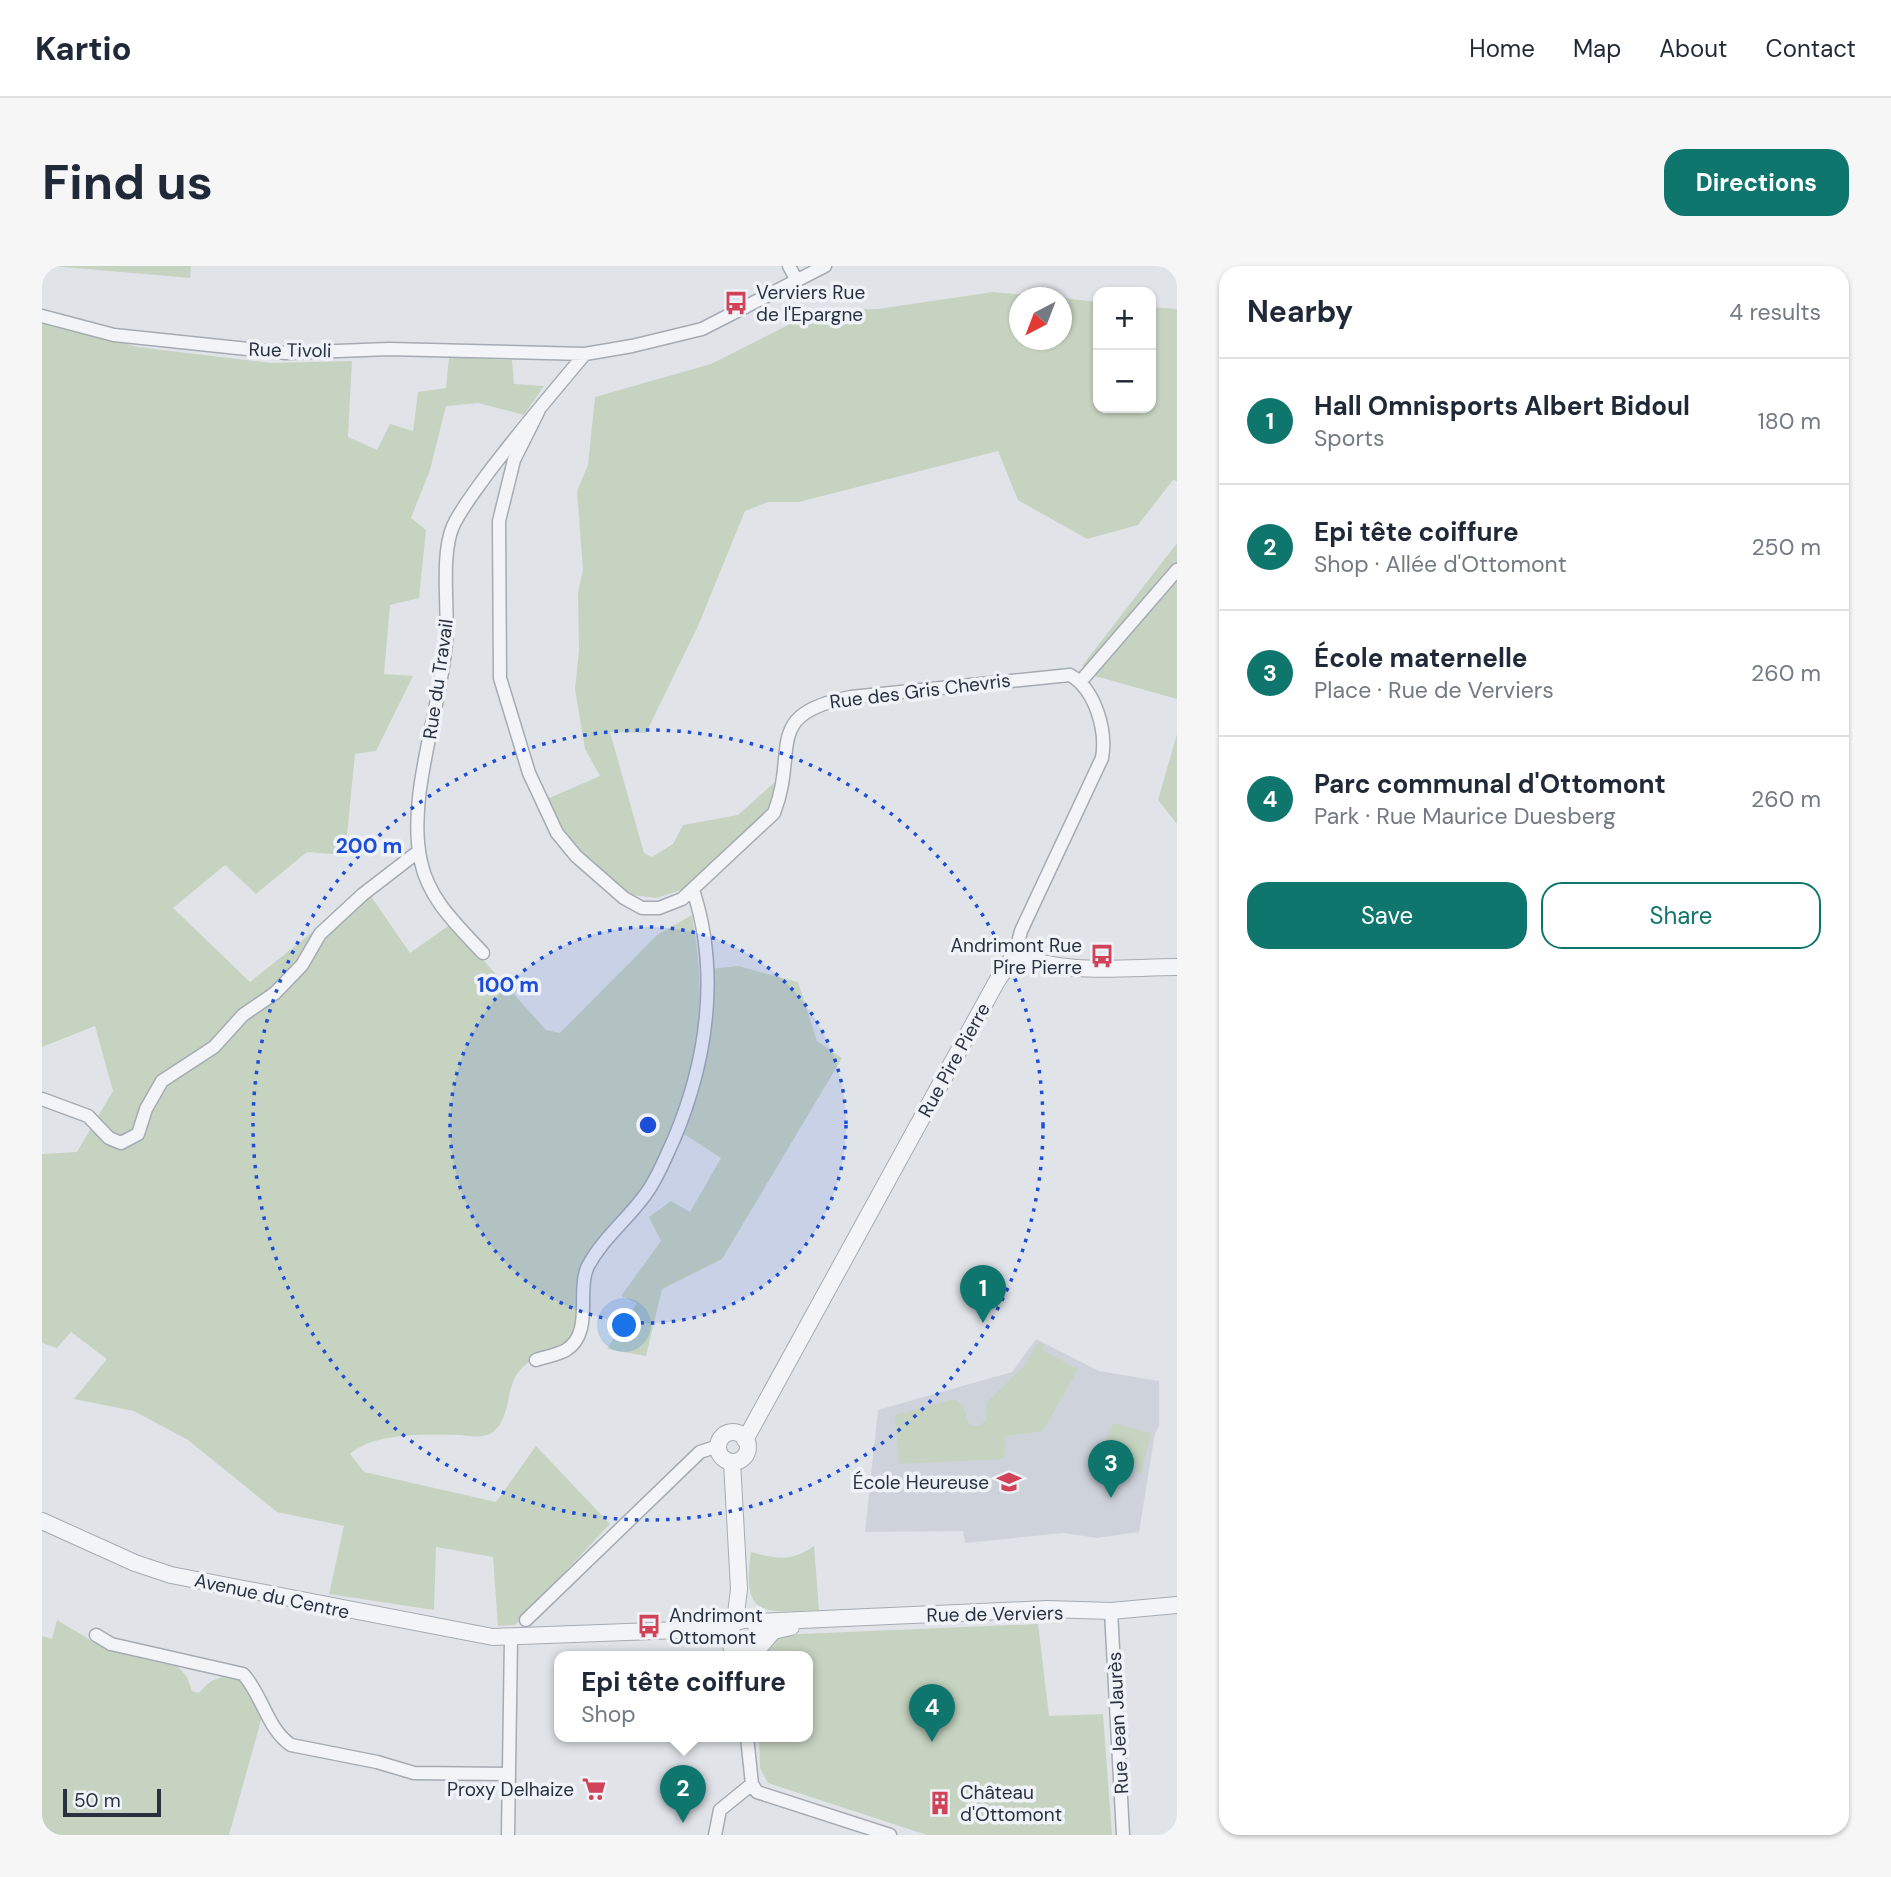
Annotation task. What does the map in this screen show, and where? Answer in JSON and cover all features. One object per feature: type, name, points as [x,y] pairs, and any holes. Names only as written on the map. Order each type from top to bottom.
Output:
[{"type":"street","points":[[789,266],[797,281]]},
{"type":"street","name":"Rue Tivoli","points":[[42,316],[114,335],[286,353],[389,349],[585,354],[702,329],[825,266]]},
{"type":"street","points":[[538,412],[585,354]]},
{"type":"street","name":"Rue du Travail","points":[[483,953],[442,908],[429,885],[419,852],[420,795],[446,642],[447,572],[452,528],[510,443],[538,412]]},
{"type":"street","name":"Rue des Gris Chevris","points":[[538,412],[514,460],[499,521],[500,678],[529,773],[557,833],[583,863],[624,898],[642,908],[659,908],[676,902],[693,890],[774,813],[781,796],[788,735],[802,713],[820,703],[851,696],[1076,678]]},
{"type":"street","points":[[1076,678],[1177,570]]},
{"type":"street","name":"Rue Pire Pierre","points":[[745,1440],[997,981],[1015,954],[1021,931],[1102,758],[1105,741],[1090,694],[1076,678]]},
{"type":"street","points":[[42,1099],[88,1116],[109,1138],[121,1143],[138,1134],[146,1109],[162,1081],[214,1047],[243,1015],[275,993],[302,965],[320,934],[362,895],[419,852]]},
{"type":"street","points":[[536,1360],[566,1350],[574,1343],[583,1314],[583,1278],[587,1267],[600,1247],[644,1196],[660,1171],[687,1108],[705,1042],[708,1000],[699,908],[693,890]]},
{"type":"street","points":[[1015,954],[1034,963],[1055,965],[1177,967]]},
{"type":"street","points":[[526,1620],[700,1452],[718,1446],[727,1434],[737,1433],[745,1440],[747,1452],[738,1461],[732,1462],[722,1457],[718,1446]]},
{"type":"street","points":[[732,1462],[739,1596],[738,1643]]},
{"type":"street","name":"Avenue du Centre","points":[[42,1521],[135,1563],[171,1575],[397,1621],[511,1638]]},
{"type":"street","points":[[508,1835],[511,1638],[680,1630],[738,1643],[763,1641],[761,1627],[739,1596]]},
{"type":"street","name":"Rue de Verviers","points":[[738,1643],[742,1619],[814,1621],[1046,1609],[1111,1611],[1177,1605]]},
{"type":"street","name":"Rue Jean Jaurès","points":[[1111,1611],[1123,1835]]},
{"type":"street","name":"Rue de Verviers","points":[[763,1641],[772,1632],[814,1621]]},
{"type":"street","points":[[96,1635],[111,1644],[243,1674],[261,1698],[266,1713],[291,1745],[377,1762],[414,1773],[508,1774]]},
{"type":"street","points":[[748,1742],[752,1784],[757,1792],[890,1835]]},
{"type":"street","points":[[715,1835],[720,1811],[752,1784]]},
{"type":"shaded area","name":"École Heureuse","points":[[1036,1339],[1099,1371],[1159,1381],[1159,1426],[1155,1433],[1139,1532],[1097,1538],[1064,1533],[965,1543],[963,1531],[865,1532],[878,1410],[1012,1372]]},
{"type":"green space","points":[[52,266],[191,266],[190,278]]},
{"type":"green space","points":[[993,292],[1009,293],[1009,350],[1072,350],[1072,299],[1093,301],[1093,413],[1156,413],[1156,307],[1177,309],[1177,481],[1173,480],[1138,525],[1087,539],[1018,500],[998,451],[799,502],[768,502],[745,511],[698,626],[646,733],[610,732],[644,853],[652,857],[673,844],[683,825],[738,815],[775,782],[768,813],[684,889],[657,898],[631,895],[602,874],[564,834],[547,799],[600,776],[585,749],[575,689],[579,650],[578,592],[583,570],[577,491],[588,465],[595,397],[711,364],[816,311],[878,309]]},
{"type":"green space","points":[[42,322],[138,347],[271,363],[352,361],[348,437],[377,450],[390,424],[413,431],[418,392],[446,388],[449,357],[512,360],[514,384],[544,386],[524,415],[478,403],[446,406],[430,470],[411,518],[426,530],[419,598],[390,605],[384,674],[413,676],[376,751],[355,754],[345,855],[307,852],[256,894],[225,865],[173,908],[250,982],[366,889],[410,953],[451,924],[546,1030],[560,1033],[657,935],[692,915],[698,952],[699,1027],[686,1099],[658,1167],[638,1199],[603,1237],[594,1252],[578,1320],[569,1339],[529,1362],[518,1373],[503,1417],[493,1432],[480,1436],[386,1438],[350,1454],[364,1472],[496,1502],[536,1446],[610,1524],[515,1625],[498,1626],[493,1557],[436,1547],[434,1610],[329,1594],[344,1526],[277,1512],[188,1440],[134,1411],[74,1399],[107,1359],[71,1332],[57,1348],[42,1343],[42,1154],[77,1152],[113,1091],[95,1026],[42,1047]]},
{"type":"green space","points":[[1177,543],[1177,699],[1095,676],[1082,666]]},
{"type":"green space","points":[[1177,734],[1177,824],[1158,800]]},
{"type":"green space","points":[[738,966],[798,982],[817,1041],[842,1058],[722,1259],[662,1289],[646,1356],[607,1349],[637,1303],[621,1296],[661,1241],[649,1217],[671,1201],[690,1212],[721,1158],[684,1134],[698,1092],[706,1053],[710,969]]},
{"type":"green space","points":[[1039,1342],[1044,1345],[1042,1350],[1078,1369],[1043,1431],[1006,1436],[1004,1459],[899,1464],[895,1415],[955,1399],[963,1406],[969,1424],[978,1426],[986,1421],[987,1402],[1023,1367]]},
{"type":"green space","points":[[1113,1423],[1151,1433],[1141,1475],[1136,1472],[1139,1465],[1117,1454],[1112,1462],[1099,1455]]},
{"type":"green space","points":[[814,1546],[819,1610],[784,1611],[761,1607],[754,1600],[750,1589],[751,1552],[784,1558],[798,1555]]},
{"type":"green space","points":[[57,1620],[107,1650],[178,1667],[187,1677],[192,1691],[199,1693],[214,1680],[234,1676],[249,1688],[262,1717],[229,1835],[42,1835],[42,1636],[52,1639]]},
{"type":"green space","points":[[1038,1624],[1049,1716],[1103,1714],[1112,1835],[927,1835],[768,1783],[760,1768],[759,1742],[813,1742],[813,1651],[767,1651],[776,1635]]},
{"type":"place","name":"Verviers Rue de l'Epargne","points":[[736,303]]},
{"type":"place","name":"Andrimont Rue Pire Pierre","points":[[1102,956]]},
{"type":"place","name":"Hall Omnisports Albert Bidoul","points":[[983,1323]]},
{"type":"place","name":"École Heureuse","points":[[1009,1482]]},
{"type":"place","name":"École maternelle","points":[[1111,1498]]},
{"type":"place","name":"Andrimont Ottomont","points":[[649,1626]]},
{"type":"place","name":"Parc communal d'Ottomont","points":[[932,1742]]},
{"type":"place","name":"Proxy Delhaize","points":[[594,1789]]},
{"type":"place","name":"Château d'Ottomont","points":[[940,1803]]},
{"type":"place","name":"Epi tête coiffure","points":[[683,1823]]}]
